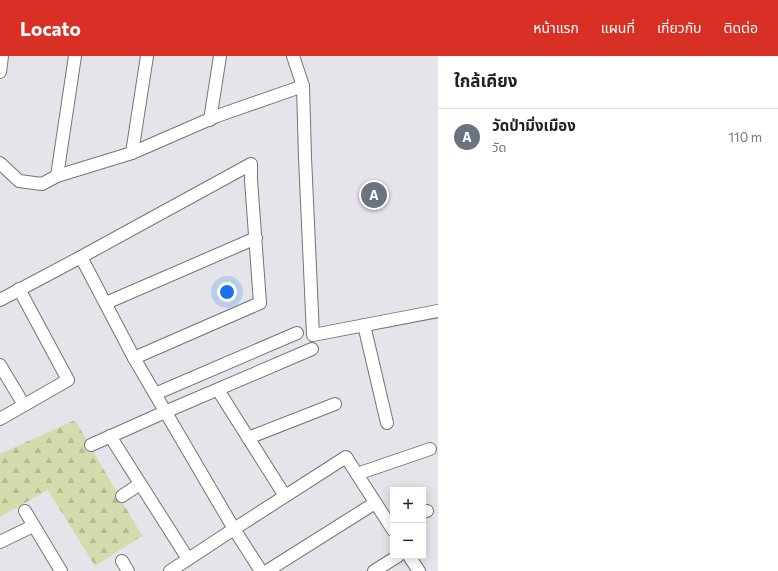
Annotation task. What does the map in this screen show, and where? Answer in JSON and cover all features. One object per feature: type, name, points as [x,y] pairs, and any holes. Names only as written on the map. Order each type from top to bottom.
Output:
[{"type":"street","points":[[0,72],[2,56]]},
{"type":"street","points":[[57,176],[75,56]]},
{"type":"street","points":[[132,153],[147,56]]},
{"type":"street","points":[[210,120],[220,56]]},
{"type":"street","points":[[293,56],[303,86],[313,335],[438,311]]},
{"type":"street","points":[[0,162],[19,181],[42,184],[57,176],[132,153],[217,116],[303,86]]},
{"type":"street","points":[[0,300],[252,164],[251,180],[260,303],[134,358]]},
{"type":"street","points":[[106,304],[256,238]]},
{"type":"street","points":[[81,256],[134,358],[234,529],[261,571]]},
{"type":"street","points":[[0,419],[68,380],[19,289]]},
{"type":"street","points":[[364,325],[387,423]]},
{"type":"street","points":[[155,394],[297,333]]},
{"type":"street","points":[[91,445],[312,349]]},
{"type":"street","points":[[0,365],[24,406]]},
{"type":"street","points":[[218,390],[285,496]]},
{"type":"street","points":[[248,438],[335,404]]},
{"type":"street","points":[[110,436],[188,559]]},
{"type":"street","points":[[357,474],[430,449]]},
{"type":"street","points":[[170,571],[346,457],[390,524]]},
{"type":"street","points":[[122,496],[140,484]]},
{"type":"street","points":[[268,571],[375,503]]},
{"type":"street","points":[[24,511],[61,571]]},
{"type":"street","points":[[0,542],[33,526]]},
{"type":"street","points":[[374,571],[393,559]]},
{"type":"street","points":[[411,559],[419,571]]},
{"type":"green space","points":[[75,420],[142,536],[95,566],[48,490],[0,517],[0,454]]},
{"type":"place","name":"วัดป่ามิ่งเมือง","points":[[374,195]]}]
